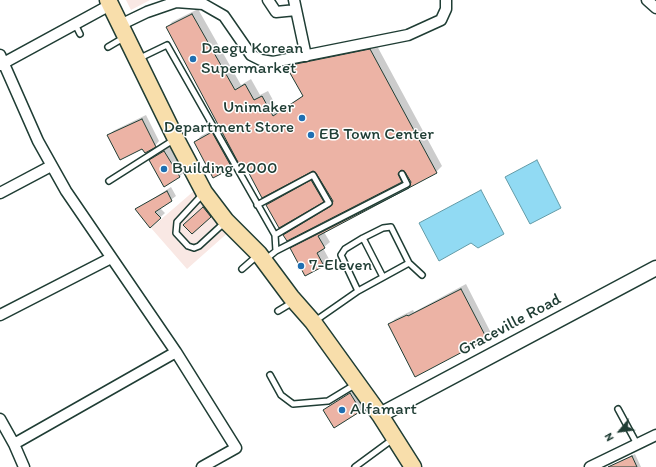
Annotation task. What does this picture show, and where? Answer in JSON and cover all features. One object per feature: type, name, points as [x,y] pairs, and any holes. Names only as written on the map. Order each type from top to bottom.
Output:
[{"type":"main road","points":[[109,2],[176,139],[204,192],[226,221],[266,256],[291,297],[314,322],[396,438],[414,467]]},
{"type":"street","points":[[268,0],[276,12],[295,5],[306,56]]},
{"type":"street","points":[[123,31],[147,12],[176,1],[202,4],[224,16],[251,55],[261,60],[273,62],[408,35],[441,20],[446,9],[446,0]]},
{"type":"street","points":[[647,0],[656,8]]},
{"type":"street","points":[[109,2],[75,24],[1,61],[38,141],[66,192],[176,352],[236,448],[202,467]]},
{"type":"street","points":[[0,193],[51,166]]},
{"type":"street","points":[[0,315],[111,258]]},
{"type":"street","name":"Graceville Road","points":[[380,415],[656,268]]},
{"type":"street","points":[[14,444],[176,352]]},
{"type":"street","points":[[0,419],[14,444],[24,467]]},
{"type":"street","points":[[590,467],[656,435]]},
{"type":"lane","points":[[75,24],[80,34]]},
{"type":"lane","points":[[108,47],[123,31]]},
{"type":"lane","points":[[137,60],[167,44],[275,235]]},
{"type":"lane","points":[[109,181],[176,139]]},
{"type":"lane","points":[[242,269],[407,184],[402,174]]},
{"type":"lane","points":[[258,205],[313,175],[329,203],[275,235],[266,256]]},
{"type":"lane","points":[[204,192],[177,222],[176,234],[188,246],[194,248],[199,246],[226,221]]},
{"type":"lane","points":[[358,291],[341,256],[345,249],[383,228],[391,227],[409,263],[422,275]]},
{"type":"lane","points":[[363,238],[383,277]]},
{"type":"lane","points":[[314,322],[358,291],[409,263]]},
{"type":"lane","points":[[278,311],[288,305],[291,297]]},
{"type":"lane","points":[[270,375],[281,396],[293,404],[328,401],[358,383]]},
{"type":"lane","points":[[618,409],[636,444]]},
{"type":"lane","points":[[355,467],[383,445],[396,438]]},
{"type":"shaded area","points":[[126,0],[150,0],[131,10]]},
{"type":"shaded area","points":[[195,190],[231,230],[187,269],[151,228]]},
{"type":"water","points":[[537,160],[561,208],[530,224],[505,177]]},
{"type":"water","points":[[481,190],[504,234],[478,248],[471,243],[439,261],[419,223]]},
{"type":"building","name":"EB Town Center","points":[[192,14],[235,90],[245,84],[254,100],[262,96],[273,116],[303,96],[286,66],[370,49],[437,173],[409,188],[411,182],[405,172],[401,170],[398,174],[402,182],[287,241],[283,235],[331,206],[333,201],[316,173],[313,171],[262,198],[243,162],[239,164],[166,27]]},
{"type":"building","points":[[142,119],[156,147],[145,153],[142,149],[120,160],[107,135]]},
{"type":"building","points":[[212,132],[232,168],[213,178],[194,142]]},
{"type":"building","name":"Building 2000","points":[[164,151],[180,177],[164,187],[149,160]]},
{"type":"building","points":[[311,180],[324,202],[279,228],[266,205]]},
{"type":"building","points":[[167,191],[172,201],[155,212],[161,218],[150,228],[135,209]]},
{"type":"building","points":[[402,192],[318,236],[325,248],[317,253],[324,266],[305,276],[290,248]]},
{"type":"building","points":[[203,207],[211,217],[192,234],[183,225]]},
{"type":"building","points":[[461,289],[487,339],[415,377],[388,324],[407,315],[408,316]]},
{"type":"building","name":"Alfamart","points":[[350,393],[361,411],[334,428],[323,410]]},
{"type":"building","points":[[632,456],[637,467],[608,467]]},
{"type":"place","name":"Daegu Korean Supermarket","points":[[193,59]]},
{"type":"place","name":"Unimaker Department Store","points":[[302,118]]},
{"type":"place","name":"EB Town Center","points":[[311,135]]},
{"type":"place","name":"Building 2000","points":[[164,169]]},
{"type":"place","name":"7-Eleven","points":[[301,266]]},
{"type":"place","name":"Alfamart","points":[[342,410]]}]
